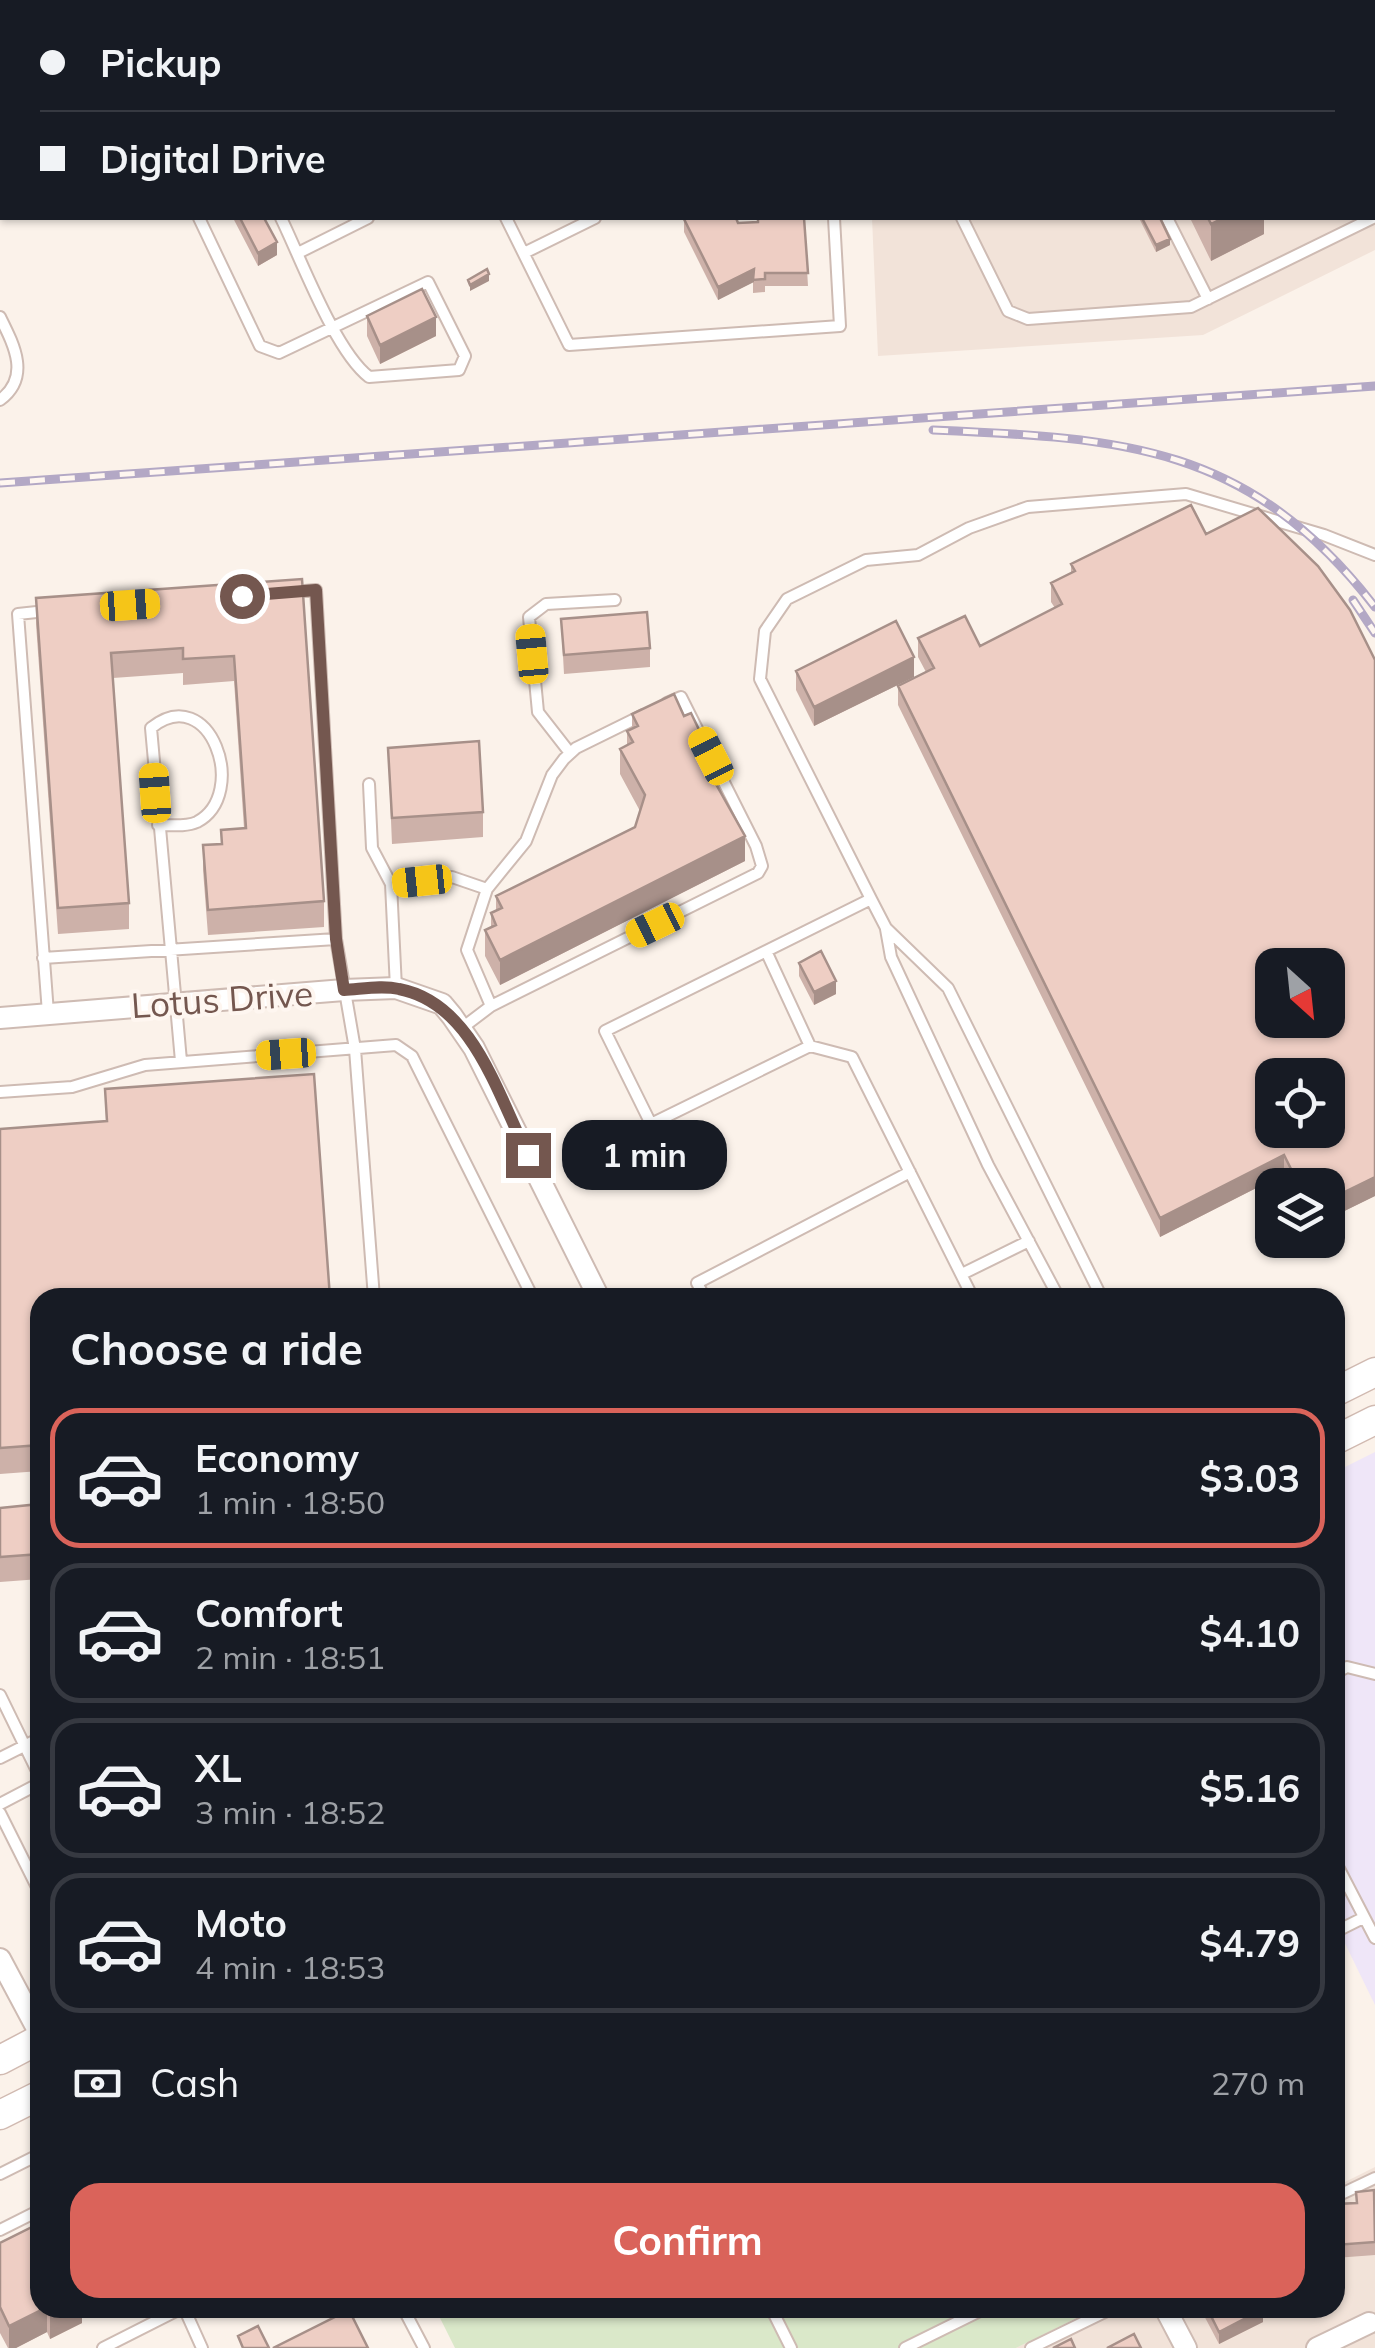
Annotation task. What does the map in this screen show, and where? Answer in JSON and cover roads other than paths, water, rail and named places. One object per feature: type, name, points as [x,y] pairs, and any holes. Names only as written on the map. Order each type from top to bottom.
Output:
[{"type":"main road","points":[[1345,1387],[1375,1372]]},
{"type":"main road","points":[[1345,1435],[1375,1420]]},
{"type":"main road","points":[[0,2060],[30,2042]]},
{"type":"main road","points":[[0,2115],[30,2101]]},
{"type":"street","name":"Lotus Drive","points":[[0,1018],[396,988],[442,1004],[462,1028]]},
{"type":"street","points":[[462,1028],[593,1288]]},
{"type":"street","points":[[0,1959],[30,2017]]},
{"type":"street","points":[[1170,2318],[1186,2348]]},
{"type":"street","points":[[1317,2348],[1369,2323]]},
{"type":"lane","points":[[200,220],[260,346],[280,353],[335,327],[428,282],[466,356],[459,370],[369,377],[353,365],[335,327],[282,220]]},
{"type":"lane","points":[[298,253],[364,220]]},
{"type":"lane","points":[[507,220],[569,345],[840,326],[834,220]]},
{"type":"lane","points":[[524,253],[591,220]]},
{"type":"lane","points":[[963,220],[1008,310],[1018,318],[1183,308],[1367,220]]},
{"type":"lane","points":[[1168,220],[1208,299]]},
{"type":"lane","points":[[0,317],[18,358],[14,384],[0,400]]},
{"type":"lane","points":[[1055,1288],[988,1164],[891,957],[886,928],[760,679],[765,631],[787,598],[866,560],[918,554],[968,528],[1028,507],[1186,494],[1324,535],[1375,555]]},
{"type":"lane","points":[[276,594],[316,590],[336,939],[356,1049],[373,1288]]},
{"type":"lane","points":[[570,753],[538,712],[529,618],[546,604],[615,600]]},
{"type":"lane","points":[[48,1013],[18,614],[58,610]]},
{"type":"lane","points":[[462,1028],[492,1006],[752,876],[762,866],[681,697],[570,753],[552,775],[526,842],[487,890],[467,950],[492,1006]]},
{"type":"lane","points":[[158,826],[193,824],[210,809],[220,787],[214,735],[190,717],[175,715],[151,728],[158,826],[181,1061]]},
{"type":"lane","points":[[369,784],[372,848],[391,884],[396,988]]},
{"type":"lane","points":[[391,884],[452,877],[487,890]]},
{"type":"lane","points":[[871,898],[605,1031],[651,1124],[810,1046],[852,1057],[969,1288]]},
{"type":"lane","points":[[886,928],[948,988],[1097,1288]]},
{"type":"lane","points":[[43,958],[336,939]]},
{"type":"lane","points":[[766,950],[810,1046]]},
{"type":"lane","points":[[0,1092],[72,1087],[145,1064],[396,1045],[412,1056],[528,1288]]},
{"type":"lane","points":[[700,1288],[697,1283],[910,1172]]},
{"type":"lane","points":[[962,1274],[1029,1241]]},
{"type":"lane","points":[[1345,1668],[1375,1674]]},
{"type":"lane","points":[[0,1695],[4,1711],[30,1757]]},
{"type":"lane","points":[[0,1758],[30,1743]]},
{"type":"lane","points":[[0,1804],[30,1786]]},
{"type":"lane","points":[[0,1812],[30,1873]]},
{"type":"lane","points":[[1345,1881],[1375,1938]]},
{"type":"lane","points":[[1345,1927],[1364,1918]]},
{"type":"lane","points":[[0,2174],[30,2159]]},
{"type":"lane","points":[[1345,2192],[1375,2178]]},
{"type":"lane","points":[[0,2230],[30,2215]]},
{"type":"lane","points":[[103,2348],[162,2318]]},
{"type":"lane","points":[[187,2318],[202,2348]]},
{"type":"lane","points":[[408,2318],[424,2348]]},
{"type":"lane","points":[[776,2318],[792,2348]]},
{"type":"lane","points":[[905,2348],[966,2318]]},
{"type":"lane","points":[[1031,2348],[1092,2318]]},
{"type":"railway","points":[[0,483],[1375,386]]},
{"type":"railway","points":[[933,430],[1064,438],[1178,460],[1230,481],[1280,512],[1328,553],[1375,607]]},
{"type":"railway","points":[[1353,600],[1375,633]]}]
